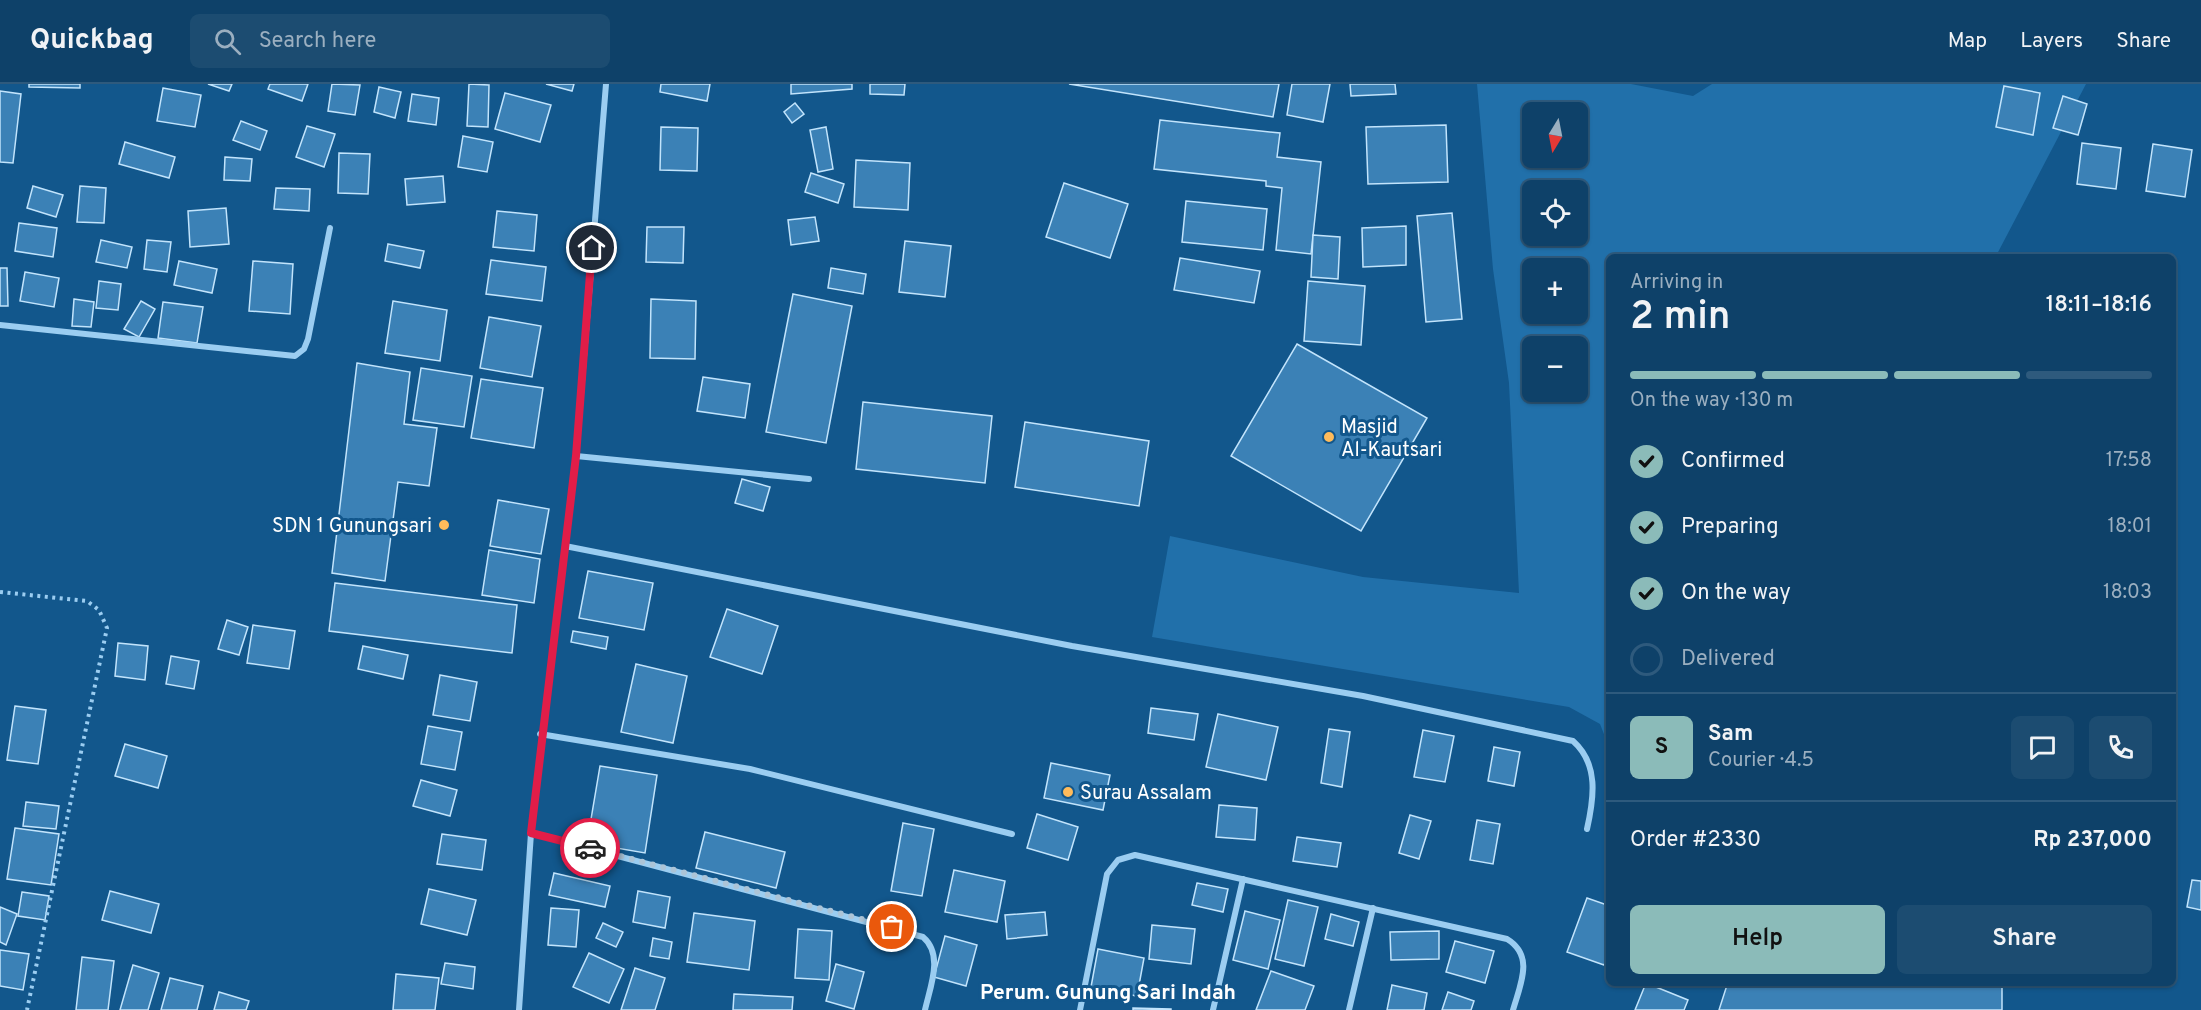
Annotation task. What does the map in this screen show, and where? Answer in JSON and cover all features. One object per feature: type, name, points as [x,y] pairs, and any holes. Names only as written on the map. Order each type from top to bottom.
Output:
[{"type":"street","points":[[519,1010],[540,734],[576,456],[606,84]]},
{"type":"street","points":[[0,325],[295,356],[306,346],[308,339],[330,228]]},
{"type":"street","points":[[576,456],[809,479]]},
{"type":"street","points":[[566,546],[1072,646],[1363,696],[1573,741],[1584,752],[1592,776],[1592,806],[1587,829]]},
{"type":"street","points":[[540,734],[750,769],[1012,834]]},
{"type":"street","points":[[531,833],[923,937],[930,943],[935,960],[925,1010]]},
{"type":"street","points":[[1080,1010],[1107,874],[1112,866],[1122,858],[1140,856],[1497,935],[1516,945],[1524,960],[1523,976],[1514,1010]]},
{"type":"street","points":[[1213,1010],[1243,879]]},
{"type":"street","points":[[1349,1010],[1373,908]]},
{"type":"path","points":[[0,592],[87,601],[99,610],[107,628],[27,1010]]},
{"type":"shaded area","points":[[1477,84],[1631,84],[1693,96],[1712,84],[2086,84],[1997,254],[1606,254],[1606,739],[1600,724],[1569,707],[1152,637],[1170,536],[1363,577],[1519,593],[1509,383],[1493,269]]},
{"type":"building","points":[[29,84],[80,84],[80,88],[29,87]]},
{"type":"building","points":[[208,84],[232,84],[229,91]]},
{"type":"building","points":[[270,84],[308,84],[302,101],[268,89]]},
{"type":"building","points":[[332,84],[360,85],[355,115],[328,111]]},
{"type":"building","points":[[469,84],[489,85],[488,127],[467,126]]},
{"type":"building","points":[[546,84],[574,84],[572,91]]},
{"type":"building","points":[[661,84],[710,84],[707,101],[660,92]]},
{"type":"building","points":[[791,84],[852,84],[852,89],[791,94]]},
{"type":"building","points":[[870,84],[905,84],[904,95],[870,94]]},
{"type":"building","points":[[1069,84],[1279,84],[1273,117]]},
{"type":"building","points":[[1292,84],[1330,84],[1323,122],[1287,115]]},
{"type":"building","points":[[1350,84],[1395,84],[1396,94],[1351,96]]},
{"type":"building","points":[[2004,86],[2040,93],[2033,135],[1996,127]]},
{"type":"building","points":[[379,87],[401,92],[395,118],[374,112]]},
{"type":"building","points":[[163,88],[201,95],[195,127],[157,121]]},
{"type":"building","points":[[0,91],[21,94],[13,163],[0,162]]},
{"type":"building","points":[[505,93],[551,105],[540,142],[495,129]]},
{"type":"building","points":[[412,94],[439,98],[436,125],[408,121]]},
{"type":"building","points":[[2063,96],[2087,104],[2078,135],[2053,128]]},
{"type":"building","points":[[795,103],[804,114],[792,123],[784,112]]},
{"type":"building","points":[[1160,120],[1280,133],[1277,157],[1321,162],[1311,254],[1276,250],[1282,188],[1266,186],[1266,181],[1154,169]]},
{"type":"building","points":[[241,121],[267,131],[260,150],[233,140]]},
{"type":"building","points":[[1446,125],[1448,182],[1368,184],[1366,127]]},
{"type":"building","points":[[307,126],[335,134],[324,167],[296,157]]},
{"type":"building","points":[[661,127],[698,128],[697,171],[660,170]]},
{"type":"building","points":[[826,127],[833,169],[818,172],[810,130]]},
{"type":"building","points":[[463,136],[493,142],[487,172],[458,167]]},
{"type":"building","points":[[125,142],[175,157],[169,178],[119,164]]},
{"type":"building","points":[[2082,143],[2121,148],[2116,189],[2077,184]]},
{"type":"building","points":[[2153,144],[2192,150],[2185,197],[2146,191]]},
{"type":"building","points":[[339,153],[370,154],[368,194],[338,193]]},
{"type":"building","points":[[225,157],[252,159],[250,181],[224,180]]},
{"type":"building","points":[[856,160],[910,163],[908,210],[854,207]]},
{"type":"building","points":[[811,173],[844,184],[838,203],[805,192]]},
{"type":"building","points":[[443,176],[445,202],[407,205],[405,179]]},
{"type":"building","points":[[1064,183],[1128,204],[1110,258],[1046,237]]},
{"type":"building","points":[[33,186],[63,195],[56,217],[27,208]]},
{"type":"building","points":[[80,186],[106,188],[104,223],[77,222]]},
{"type":"building","points":[[276,188],[310,189],[309,211],[274,209]]},
{"type":"building","points":[[1186,201],[1267,209],[1263,250],[1182,242]]},
{"type":"building","points":[[226,208],[229,244],[190,247],[188,211]]},
{"type":"building","points":[[497,211],[537,215],[534,251],[493,247]]},
{"type":"building","points":[[1452,213],[1462,319],[1426,322],[1417,216]]},
{"type":"building","points":[[815,217],[819,241],[791,245],[788,220]]},
{"type":"building","points":[[19,223],[57,228],[53,257],[15,251]]},
{"type":"building","points":[[1406,226],[1406,265],[1363,267],[1362,228]]},
{"type":"building","points":[[647,227],[684,227],[683,263],[646,262]]},
{"type":"building","points":[[1313,235],[1340,237],[1338,279],[1311,277]]},
{"type":"building","points":[[101,240],[132,247],[127,268],[96,262]]},
{"type":"building","points":[[147,240],[171,242],[167,272],[144,269]]},
{"type":"building","points":[[905,241],[951,246],[945,297],[899,292]]},
{"type":"building","points":[[388,244],[424,251],[420,268],[385,261]]},
{"type":"building","points":[[1180,258],[1260,271],[1254,303],[1174,290]]},
{"type":"building","points":[[491,260],[546,267],[542,301],[486,294]]},
{"type":"building","points":[[179,261],[217,269],[212,293],[174,285]]},
{"type":"building","points":[[253,261],[293,264],[290,314],[249,311]]},
{"type":"building","points":[[0,268],[7,268],[8,306],[0,306]]},
{"type":"building","points":[[831,268],[866,274],[863,294],[828,288]]},
{"type":"building","points":[[25,272],[59,278],[54,307],[20,301]]},
{"type":"building","points":[[99,281],[121,284],[118,310],[96,308]]},
{"type":"building","points":[[1308,281],[1365,286],[1361,345],[1304,341]]},
{"type":"building","points":[[793,294],[852,306],[826,443],[766,432]]},
{"type":"building","points":[[74,299],[94,302],[91,327],[72,326]]},
{"type":"building","points":[[651,299],[696,301],[695,359],[650,358]]},
{"type":"building","points":[[141,301],[155,309],[139,337],[124,329]]},
{"type":"building","points":[[393,301],[447,310],[440,361],[385,353]]},
{"type":"building","points":[[163,302],[203,307],[197,343],[158,338]]},
{"type":"building","points":[[489,317],[541,326],[532,377],[480,368]]},
{"type":"building","name":"Masjid Al-Kautsari","points":[[1297,344],[1427,418],[1361,531],[1231,456]]},
{"type":"building","points":[[357,363],[410,372],[404,424],[437,428],[429,486],[398,482],[385,581],[332,573]]},
{"type":"building","points":[[421,368],[472,376],[464,427],[413,420]]},
{"type":"building","points":[[703,377],[750,384],[745,418],[697,411]]},
{"type":"building","points":[[481,379],[543,388],[534,448],[471,438]]},
{"type":"building","points":[[863,402],[992,416],[985,483],[856,469]]},
{"type":"building","points":[[1025,422],[1149,441],[1139,506],[1015,487]]},
{"type":"building","points":[[742,479],[770,487],[763,511],[735,503]]},
{"type":"building","points":[[498,500],[549,509],[541,554],[490,546]]},
{"type":"building","points":[[489,550],[540,559],[534,603],[482,595]]},
{"type":"building","points":[[588,571],[653,583],[644,630],[579,618]]},
{"type":"building","points":[[335,583],[517,605],[512,653],[329,631]]},
{"type":"building","points":[[727,609],[778,626],[762,674],[710,657]]},
{"type":"building","points":[[227,620],[248,627],[239,655],[218,649]]},
{"type":"building","points":[[253,625],[295,631],[289,669],[247,663]]},
{"type":"building","points":[[573,631],[608,637],[606,649],[571,642]]},
{"type":"building","points":[[118,643],[148,646],[145,680],[115,676]]},
{"type":"building","points":[[363,646],[408,655],[403,679],[358,669]]},
{"type":"building","points":[[171,656],[199,661],[194,689],[166,684]]},
{"type":"building","points":[[636,664],[687,676],[673,743],[621,732]]},
{"type":"building","points":[[440,675],[477,682],[470,721],[433,715]]},
{"type":"building","points":[[15,706],[46,710],[38,764],[7,760]]},
{"type":"building","points":[[1151,708],[1198,714],[1194,740],[1148,733]]},
{"type":"building","points":[[1218,714],[1278,727],[1266,780],[1206,767]]},
{"type":"building","points":[[428,726],[462,732],[455,770],[421,764]]},
{"type":"building","points":[[1329,729],[1350,732],[1342,787],[1321,783]]},
{"type":"building","points":[[1423,730],[1454,736],[1445,782],[1414,777]]},
{"type":"building","points":[[125,744],[167,756],[158,788],[115,776]]},
{"type":"building","points":[[1494,747],[1520,752],[1514,786],[1488,781]]},
{"type":"building","points":[[1051,763],[1110,775],[1103,810],[1044,798]]},
{"type":"building","points":[[600,766],[657,775],[645,853],[587,843]]},
{"type":"building","points":[[421,780],[457,790],[450,816],[413,806]]},
{"type":"building","points":[[26,802],[59,806],[56,829],[23,826]]},
{"type":"building","points":[[1219,805],[1257,808],[1255,840],[1216,837]]},
{"type":"building","points":[[1037,814],[1078,827],[1068,860],[1027,848]]},
{"type":"building","points":[[1410,815],[1431,821],[1419,859],[1399,853]]},
{"type":"building","points":[[1477,820],[1500,824],[1493,864],[1470,860]]},
{"type":"building","points":[[903,823],[934,829],[922,896],[891,891]]},
{"type":"building","points":[[15,828],[59,834],[51,885],[7,879]]},
{"type":"building","points":[[705,832],[785,852],[776,888],[696,868]]},
{"type":"building","points":[[442,834],[486,840],[482,870],[437,864]]},
{"type":"building","points":[[1297,837],[1341,843],[1337,867],[1293,861]]},
{"type":"building","points":[[954,870],[1005,881],[997,922],[945,912]]},
{"type":"building","points":[[554,873],[610,886],[605,907],[549,895]]},
{"type":"building","points":[[2192,880],[2201,881],[2201,910],[2187,907]]},
{"type":"building","points":[[1197,883],[1228,889],[1223,912],[1192,905]]},
{"type":"building","points":[[429,889],[476,900],[467,935],[421,924]]},
{"type":"building","points":[[110,891],[159,904],[151,933],[102,920]]},
{"type":"building","points":[[638,891],[670,897],[665,928],[633,922]]},
{"type":"building","points":[[22,892],[49,896],[45,920],[18,916]]},
{"type":"building","points":[[1587,898],[1606,905],[1606,960],[1604,965],[1567,952]]},
{"type":"building","points":[[1288,900],[1318,907],[1304,966],[1275,959]]},
{"type":"building","points":[[0,907],[17,914],[6,945],[0,942]]},
{"type":"building","points":[[551,908],[579,910],[576,947],[548,945]]},
{"type":"building","points":[[1245,911],[1280,920],[1268,969],[1233,960]]},
{"type":"building","points":[[1045,912],[1047,935],[1007,939],[1005,915]]},
{"type":"building","points":[[694,913],[755,921],[749,970],[687,962]]},
{"type":"building","points":[[1331,914],[1359,922],[1353,946],[1325,939]]},
{"type":"building","points":[[603,923],[623,932],[616,947],[596,938]]},
{"type":"building","points":[[1152,925],[1195,929],[1191,964],[1149,959]]},
{"type":"building","points":[[798,929],[832,931],[829,980],[795,978]]},
{"type":"building","points":[[1439,931],[1439,959],[1391,960],[1390,932]]},
{"type":"building","points":[[945,936],[977,945],[966,986],[934,977]]},
{"type":"building","points":[[653,938],[672,942],[669,959],[650,956]]},
{"type":"building","points":[[1455,941],[1494,951],[1485,983],[1446,972]]},
{"type":"building","points":[[1098,949],[1144,958],[1137,996],[1091,987]]},
{"type":"building","points":[[0,950],[29,954],[23,990],[0,986]]},
{"type":"building","points":[[589,953],[624,969],[609,1003],[573,987]]},
{"type":"building","points":[[82,957],[114,961],[108,1010],[76,1010]]},
{"type":"building","points":[[445,963],[475,967],[473,989],[441,984]]},
{"type":"building","points":[[836,964],[864,972],[854,1009],[826,1001]]},
{"type":"building","points":[[133,965],[159,973],[148,1010],[120,1010]]},
{"type":"building","points":[[635,968],[665,978],[655,1010],[621,1010]]},
{"type":"building","points":[[1271,971],[1314,986],[1305,1010],[1256,1010]]},
{"type":"building","points":[[396,974],[439,978],[435,1010],[393,1010]]},
{"type":"building","points":[[170,978],[203,986],[197,1010],[161,1010]]},
{"type":"building","points":[[1392,985],[1427,993],[1424,1010],[1387,1010]]},
{"type":"building","points":[[1645,986],[1653,986],[1688,1000],[1684,1010],[1635,1010]]},
{"type":"building","points":[[1727,986],[2002,986],[2002,1010],[1719,1010]]},
{"type":"building","points":[[219,992],[249,1001],[246,1010],[214,1010]]},
{"type":"building","points":[[1448,992],[1474,1001],[1471,1010],[1442,1010]]},
{"type":"building","points":[[734,994],[793,997],[792,1010],[733,1010]]},
{"type":"building","points":[[1133,1008],[1171,1009],[1171,1010],[1133,1010]]},
{"type":"way so far","points":[[590,848],[892,927]]},
{"type":"place","name":"Masjid Al-Kautsari","points":[[1329,437]]},
{"type":"place","name":"SDN 1 Gunungsari","points":[[444,525]]},
{"type":"place","name":"Surau Assalam","points":[[1068,792]]},
{"type":"district","name":"Perum. Gunung Sari Indah","points":[[1108,992]]},
{"type":"route","points":[[590,848],[531,833],[540,734],[576,456],[592,248]]}]
